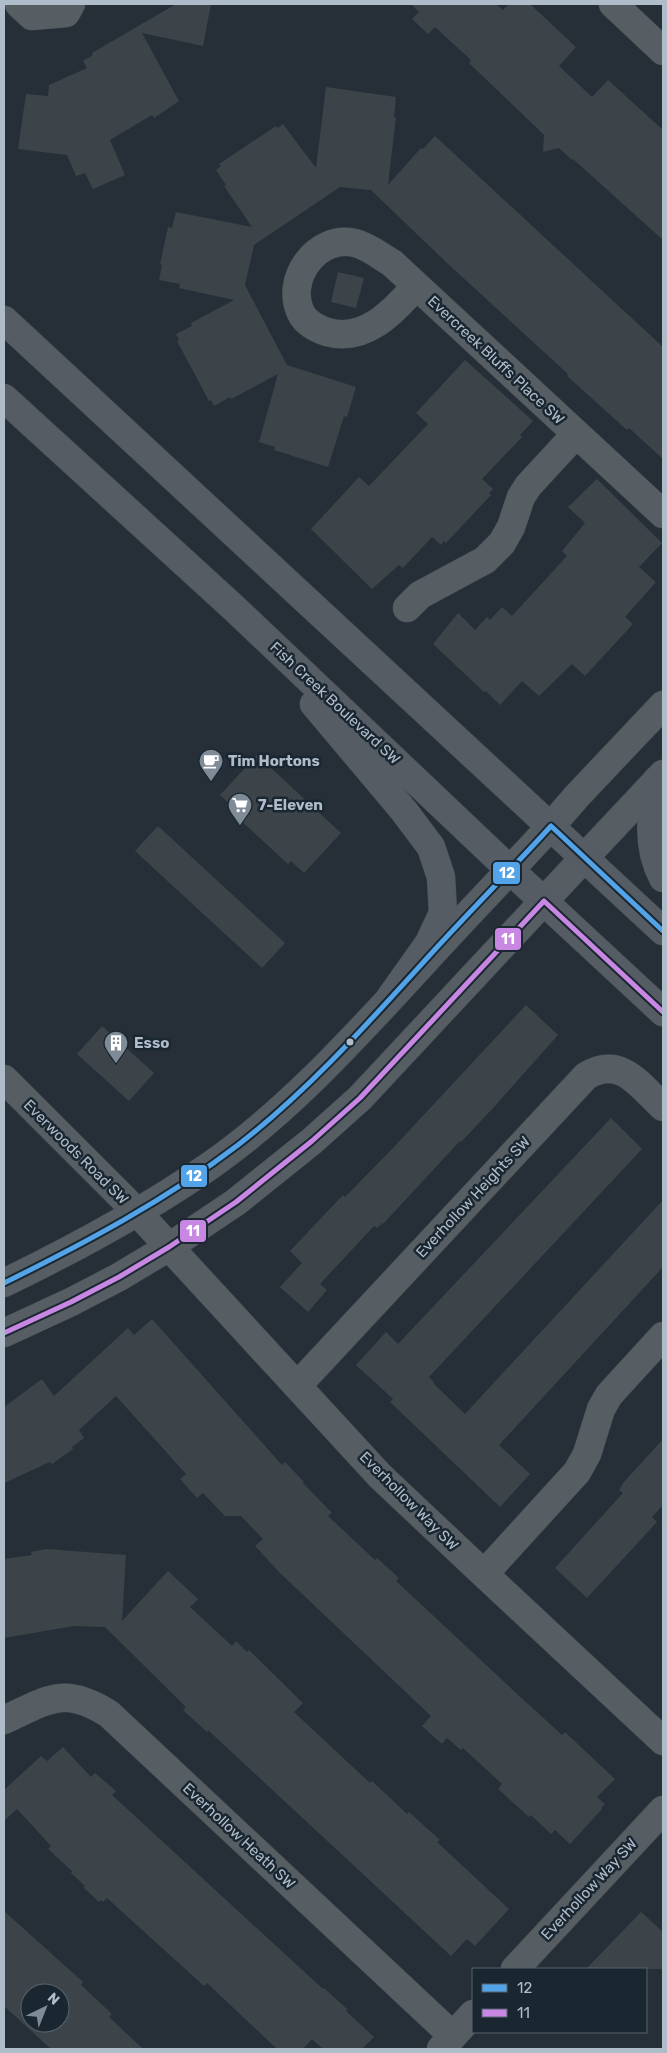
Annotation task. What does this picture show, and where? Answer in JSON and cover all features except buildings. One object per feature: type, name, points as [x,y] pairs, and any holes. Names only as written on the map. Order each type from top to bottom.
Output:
[{"type":"main road","points":[[4,320],[552,826],[663,931]]},
{"type":"main road","name":"Fish Creek Boulevard SW","points":[[4,398],[235,609],[510,870],[663,1012]]},
{"type":"main road","points":[[235,609],[404,810],[431,847],[441,877],[443,913],[429,943],[390,998]]},
{"type":"main road","points":[[660,777],[650,826],[652,848],[663,878]]},
{"type":"street","points":[[19,4],[32,16],[66,13],[71,4]]},
{"type":"street","points":[[613,4],[663,51]]},
{"type":"street","name":"Evercreek Bluffs Place SW","points":[[416,286],[663,514]]},
{"type":"street","name":"Evercreek Bluffs Place SW","points":[[407,608],[420,595],[485,560],[493,553],[511,528],[521,497],[528,486],[576,434]]},
{"type":"street","points":[[4,1283],[68,1252],[138,1213],[212,1165],[317,1076],[663,705]]},
{"type":"street","points":[[4,1333],[119,1277],[169,1247],[236,1202],[312,1141],[360,1098],[660,777]]},
{"type":"street","name":"Everhollow Heights SW","points":[[297,1386],[586,1076],[595,1070],[617,1068],[628,1075],[663,1107]]},
{"type":"street","name":"Everwoods Road SW","points":[[4,1079],[138,1213],[169,1247]]},
{"type":"street","name":"Everhollow Way SW","points":[[169,1247],[380,1476],[663,1741]]},
{"type":"street","points":[[484,1574],[577,1472],[587,1454],[601,1409],[609,1395],[663,1336]]},
{"type":"street","name":"Everhollow Heath SW","points":[[4,1720],[44,1702],[62,1697],[86,1701],[109,1714],[447,2043]]},
{"type":"street","name":"Everhollow Way SW","points":[[516,1968],[663,1810]]},
{"type":"street","points":[[447,2043],[472,2015]]},
{"type":"transit line","name":"12","points":[[4,1283],[95,1236],[154,1202],[211,1165],[264,1124],[338,1055],[551,826],[663,931]]},
{"type":"transit line","name":"11","points":[[4,1333],[119,1277],[169,1247],[236,1202],[312,1141],[360,1098],[544,901],[663,1012]]},
{"type":"place","name":"Tim Hortons","points":[[211,782]]},
{"type":"place","name":"7-Eleven","points":[[240,826]]},
{"type":"place","name":"Esso","points":[[116,1064]]}]
